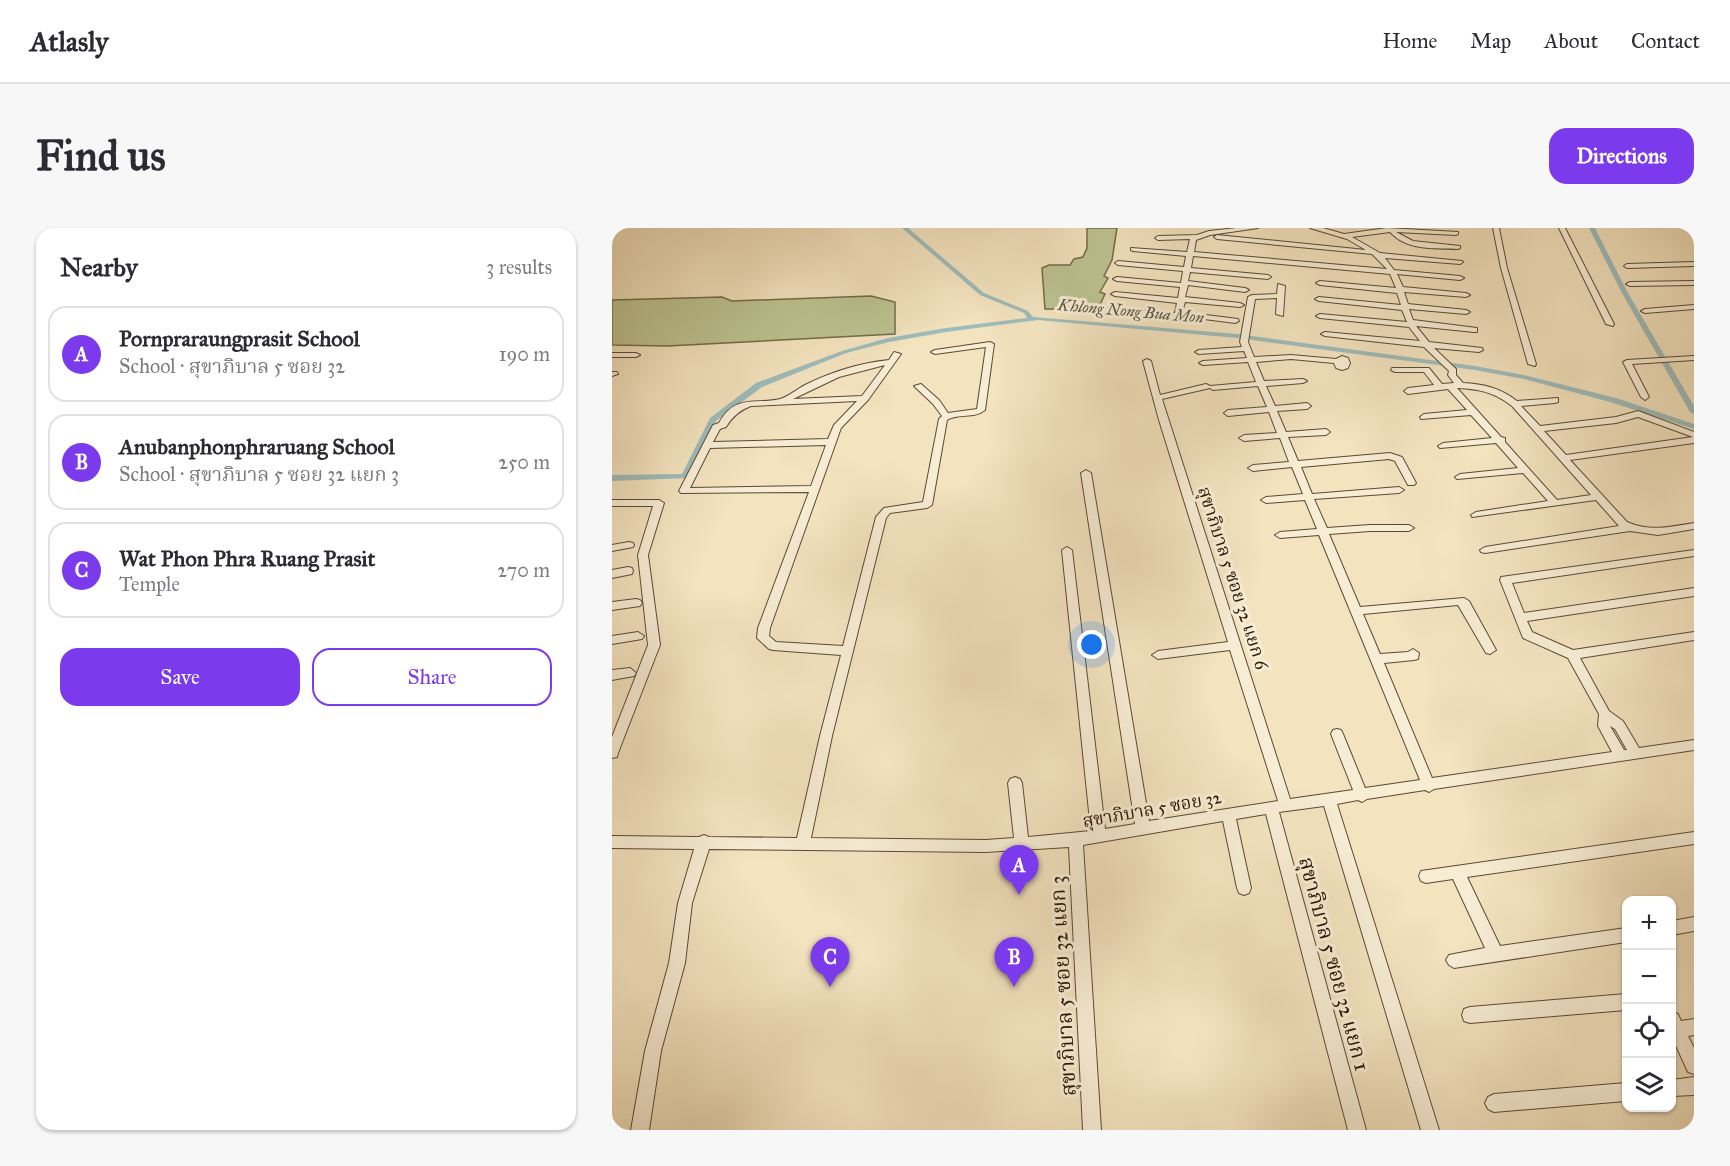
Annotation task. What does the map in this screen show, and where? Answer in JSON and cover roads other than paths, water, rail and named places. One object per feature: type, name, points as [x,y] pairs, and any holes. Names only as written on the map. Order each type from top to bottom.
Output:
[{"type":"street","points":[[1158,238],[1199,236],[1255,228]]},
{"type":"street","points":[[1313,228],[1343,236],[1375,253],[1392,272],[1412,324],[1444,366],[1451,387]]},
{"type":"street","points":[[1332,232],[1353,228]]},
{"type":"street","points":[[1343,236],[1414,228],[1456,233]]},
{"type":"street","points":[[1496,228],[1504,268],[1532,364]]},
{"type":"street","points":[[1562,228],[1610,324]]},
{"type":"street","points":[[1390,229],[1397,238],[1409,242],[1458,247]]},
{"type":"street","points":[[1179,314],[1192,241],[1199,236],[1460,262]]},
{"type":"street","points":[[1133,249],[1460,278]]},
{"type":"street","points":[[1118,263],[1268,277]]},
{"type":"street","points":[[1627,266],[1694,264]]},
{"type":"street","points":[[1678,265],[1694,281]]},
{"type":"street","points":[[1117,279],[1245,290]]},
{"type":"street","points":[[1630,284],[1694,281]]},
{"type":"street","points":[[1320,283],[1466,295]]},
{"type":"street","points":[[1280,314],[1281,286]]},
{"type":"street","points":[[1116,294],[1240,305]]},
{"type":"street","points":[[1281,296],[1252,297],[1245,341],[1430,786]]},
{"type":"street","points":[[1319,299],[1466,312]]},
{"type":"street","points":[[1645,311],[1694,307]]},
{"type":"street","points":[[1108,310],[1179,314],[1235,321]]},
{"type":"street","points":[[1320,316],[1474,330]]},
{"type":"street","points":[[1324,334],[1479,350]]},
{"type":"street","points":[[1199,352],[1245,341]]},
{"type":"street","points":[[935,352],[990,344],[992,349],[987,361],[981,410],[971,414],[946,416]]},
{"type":"street","points":[[612,355],[636,355]]},
{"type":"street","points":[[1203,363],[1291,357],[1336,361]]},
{"type":"street","points":[[784,401],[801,391],[859,368],[894,358],[865,398],[839,423],[764,628],[763,638],[773,646],[847,651]]},
{"type":"street","points":[[1645,397],[1627,362],[1647,359],[1694,358]]},
{"type":"street","name":"สุขาภิบาล 5 ซอย 32 แยก 6","points":[[1147,361],[1235,645],[1278,807]]},
{"type":"street","points":[[1395,370],[1426,370],[1451,387],[1502,440],[1555,503]]},
{"type":"street","points":[[1157,398],[1210,387],[1303,381]]},
{"type":"street","points":[[918,386],[936,402],[946,416]]},
{"type":"street","points":[[1408,392],[1451,387],[1497,391],[1515,404],[1596,497],[1630,528]]},
{"type":"street","points":[[813,489],[685,492],[716,427],[723,425],[726,419],[744,404],[865,398]]},
{"type":"street","points":[[1515,404],[1555,400]]},
{"type":"street","points":[[1228,413],[1307,406]]},
{"type":"street","points":[[1424,417],[1473,412]]},
{"type":"street","points":[[1538,429],[1616,420],[1638,414],[1694,437]]},
{"type":"street","points":[[803,844],[847,651],[881,517],[887,510],[922,508],[930,502],[942,424],[946,416]]},
{"type":"street","points":[[1244,438],[1326,432]]},
{"type":"street","points":[[1563,458],[1694,437]]},
{"type":"street","points":[[1443,446],[1502,440]]},
{"type":"street","points":[[708,445],[831,442]]},
{"type":"street","points":[[1253,468],[1390,456],[1399,459],[1411,483]]},
{"type":"street","points":[[1460,477],[1525,470]]},
{"type":"street","points":[[1086,474],[1143,829]]},
{"type":"street","points":[[1266,500],[1398,489]]},
{"type":"street","points":[[1476,514],[1596,497]]},
{"type":"street","points":[[612,503],[656,502],[659,505],[643,555],[654,645],[612,753]]},
{"type":"street","points":[[1485,550],[1630,528],[1656,533],[1694,525]]},
{"type":"street","points":[[1280,535],[1410,528]]},
{"type":"street","points":[[612,548],[629,545]]},
{"type":"street","points":[[1066,550],[1099,837]]},
{"type":"street","points":[[1694,553],[1505,580],[1527,634],[1572,655],[1694,636]]},
{"type":"street","points":[[612,574],[628,571]]},
{"type":"street","points":[[1520,618],[1694,592]]},
{"type":"street","points":[[1357,611],[1460,601],[1465,604],[1490,650]]},
{"type":"street","points":[[612,606],[636,603]]},
{"type":"street","points":[[612,639],[638,636]]},
{"type":"street","points":[[1158,655],[1235,645]]},
{"type":"street","points":[[1376,659],[1414,656],[1413,653]]},
{"type":"street","points":[[1572,655],[1605,714],[1619,725],[1636,754]]},
{"type":"street","points":[[612,675],[630,673]]},
{"type":"street","points":[[1605,714],[1604,726],[1621,756]]},
{"type":"street","points":[[1337,734],[1362,796]]},
{"type":"street","name":"สุขาภิบาล 5 ซอย 32","points":[[612,842],[1022,844],[1077,840],[1228,814],[1430,786],[1694,745]]},
{"type":"street","points":[[1015,783],[1022,844]]},
{"type":"street","points":[[1329,800],[1430,1130]]},
{"type":"street","name":"สุขาภิบาล 5 ซอย 32 แยก 1","points":[[1278,807],[1357,1130]]},
{"type":"street","points":[[1228,814],[1244,888]]},
{"type":"street","points":[[1426,876],[1694,838]]},
{"type":"street","name":"สุขาภิบาล 5 ซอย 32 แยก 3","points":[[1077,840],[1092,1130]]},
{"type":"street","points":[[640,1130],[653,1051],[677,963],[685,903],[704,841]]},
{"type":"street","points":[[1457,872],[1496,955]]},
{"type":"street","points":[[1676,927],[1694,924]]},
{"type":"street","points":[[1454,960],[1622,936]]},
{"type":"street","points":[[1470,1015],[1622,1002]]},
{"type":"street","points":[[1681,1026],[1694,1066]]},
{"type":"street","points":[[1676,1088],[1694,1086]]},
{"type":"street","points":[[1494,1103],[1622,1092]]},
{"type":"waterway","points":[[905,228],[982,294],[1026,312],[1031,319]]},
{"type":"waterway","points":[[1592,228],[1625,293],[1694,412]]},
{"type":"waterway","name":"Khlong Nong Bua Mon","points":[[612,478],[685,476],[713,420],[759,385],[844,352],[888,340],[1031,319]]},
{"type":"waterway","name":"Khlong Nong Bua Mon","points":[[1031,319],[1237,336],[1475,368],[1524,377],[1613,400],[1694,427]]},
{"type":"place","name":"Pornpraraungprasit School","points":[[1019,895]]},
{"type":"place","name":"Wat Phon Phra Ruang Prasit","points":[[830,987]]},
{"type":"place","name":"Anubanphonphraruang School","points":[[1014,987]]}]
